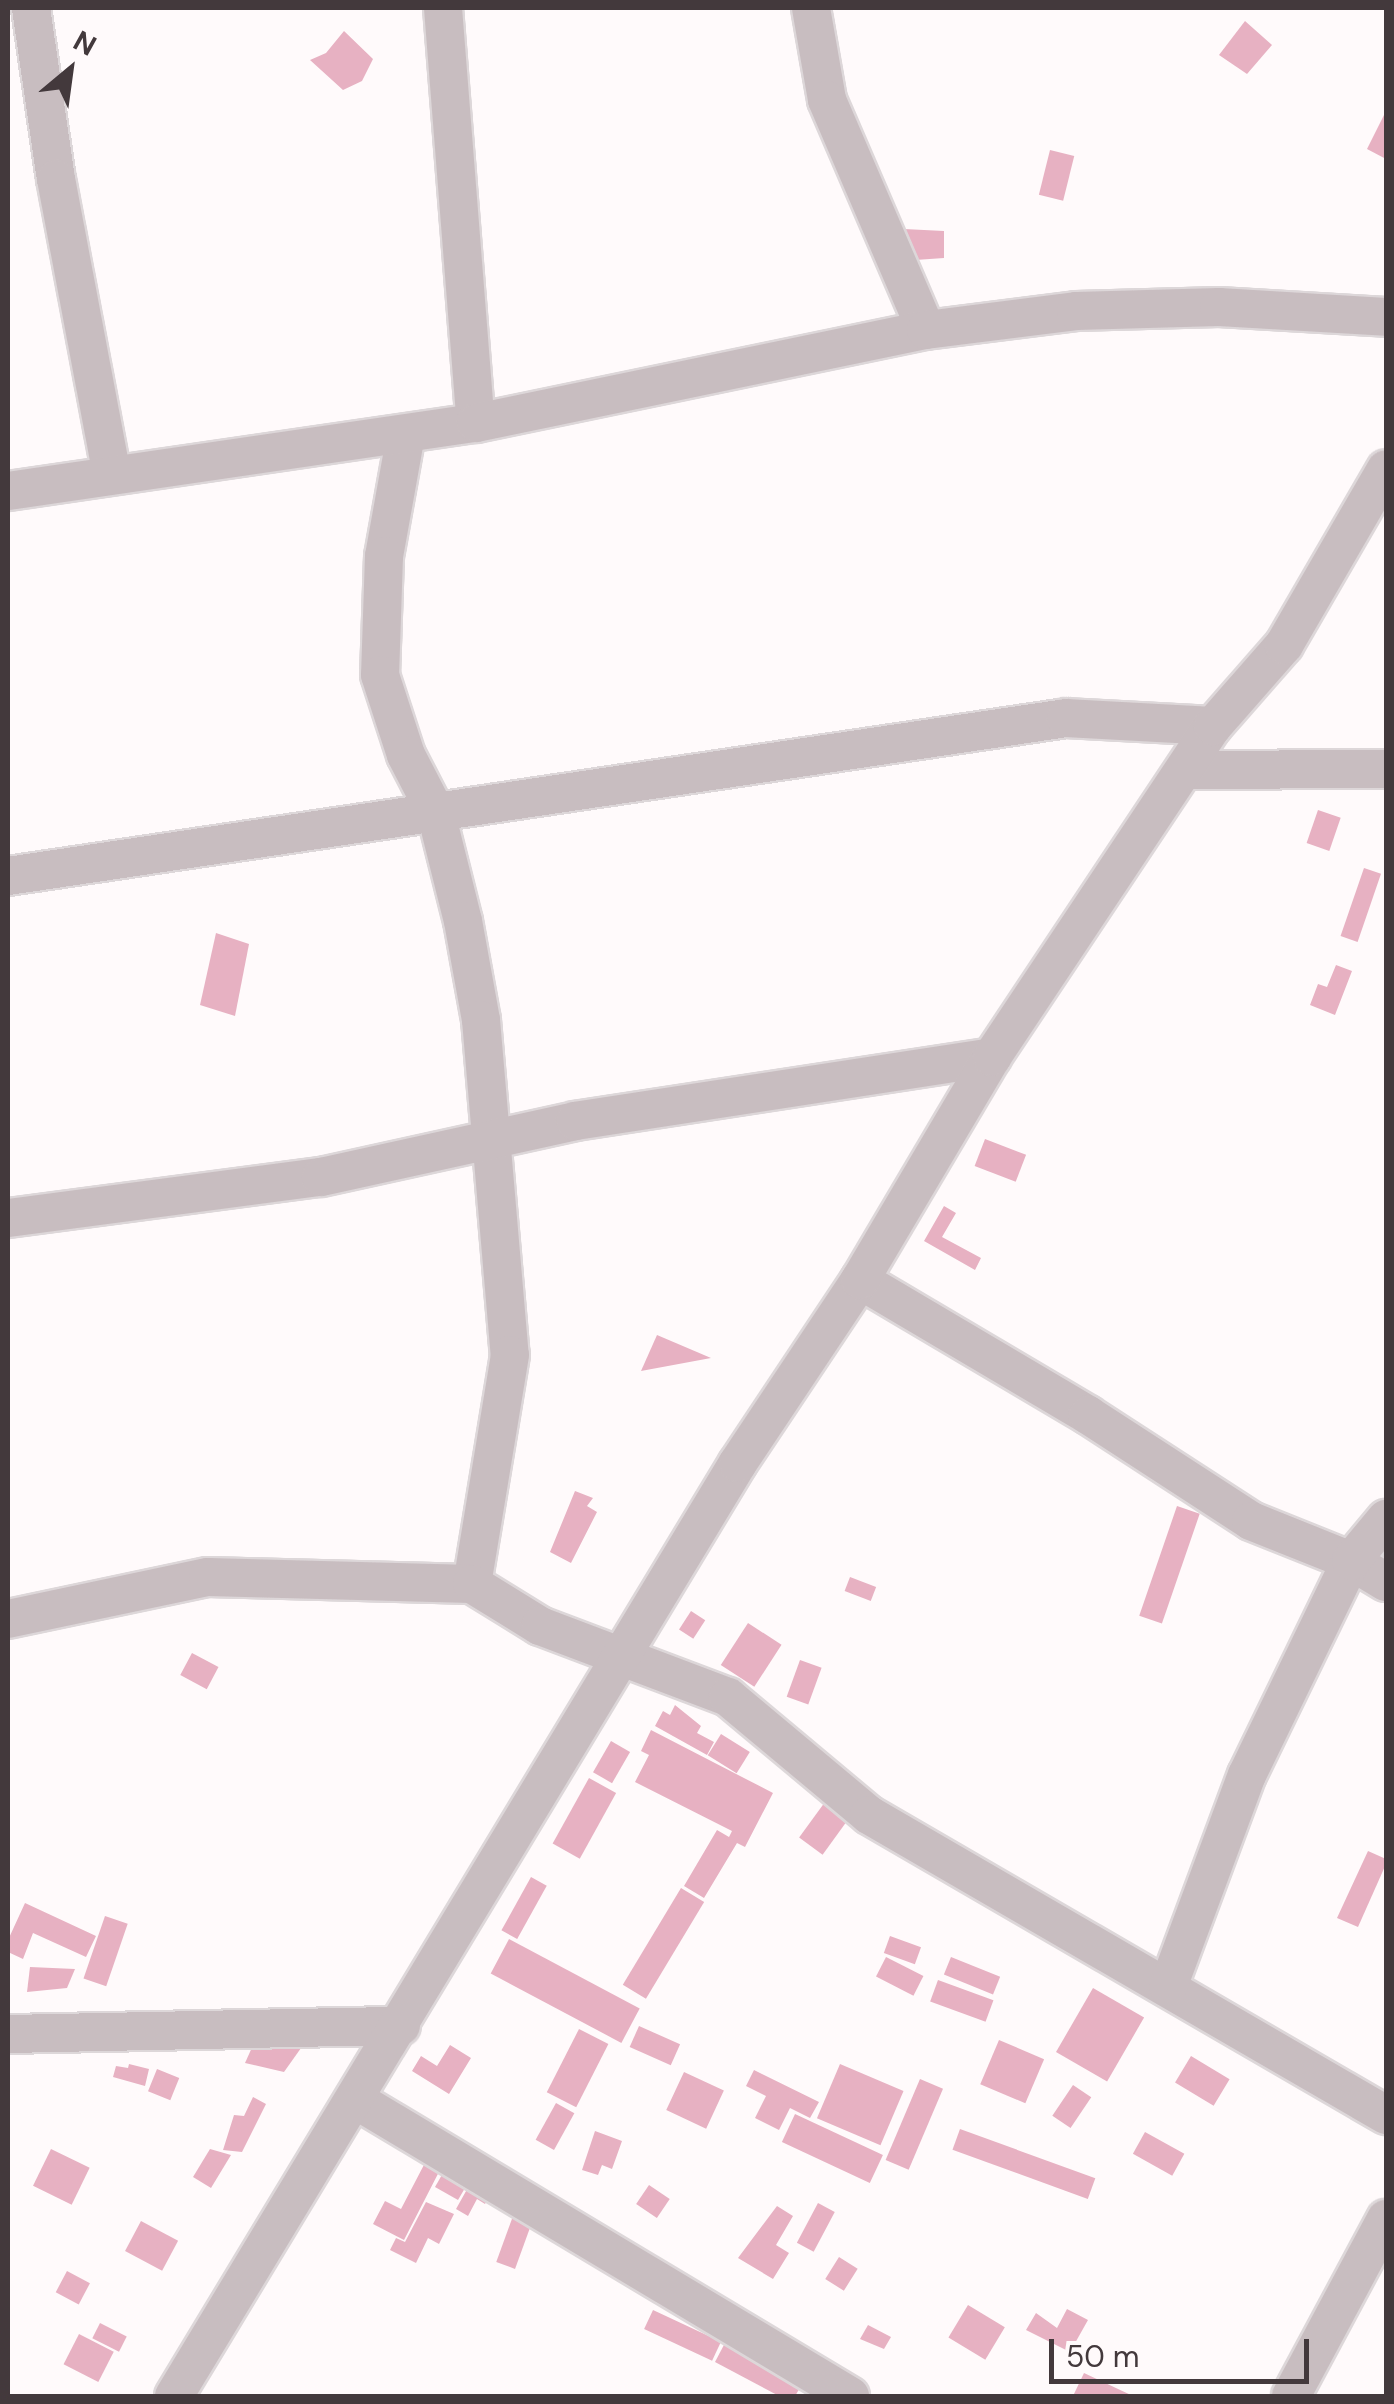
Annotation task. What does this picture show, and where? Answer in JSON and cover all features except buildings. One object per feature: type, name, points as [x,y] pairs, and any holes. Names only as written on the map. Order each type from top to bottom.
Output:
[{"type":"street","points":[[31,8],[56,179],[112,476]]},
{"type":"street","points":[[444,8],[476,422]]},
{"type":"street","points":[[811,8],[828,100],[926,330]]},
{"type":"street","points":[[8,490],[406,434],[926,330],[1076,311],[1166,309],[1386,317]]},
{"type":"street","points":[[406,434],[384,556],[380,675],[406,755],[436,813],[481,1020],[510,1355],[472,1584]]},
{"type":"street","points":[[174,2396],[738,1463],[860,1280],[992,1057],[1213,726],[1284,645],[1386,469]]},
{"type":"street","points":[[8,876],[1066,718],[1213,726]]},
{"type":"street","points":[[1186,770],[1386,769]]},
{"type":"street","points":[[8,1218],[320,1177],[575,1121],[992,1057]]},
{"type":"street","points":[[860,1280],[1088,1415],[1251,1521],[1351,1562],[1386,1582]]},
{"type":"street","points":[[1168,1986],[1247,1775],[1351,1562],[1386,1519]]},
{"type":"street","points":[[8,1618],[208,1577],[472,1584],[540,1626],[623,1654],[728,1697],[869,1815],[1386,2115]]},
{"type":"street","points":[[8,2034],[401,2026]]},
{"type":"street","points":[[356,2100],[850,2396]]},
{"type":"street","points":[[1291,2396],[1386,2219]]}]
